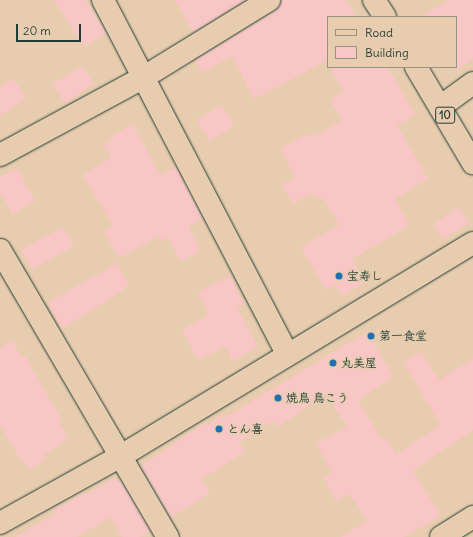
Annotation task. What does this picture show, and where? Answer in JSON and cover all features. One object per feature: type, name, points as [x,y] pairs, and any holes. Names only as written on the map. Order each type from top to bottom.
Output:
[{"type":"street","points":[[103,0],[287,354]]},
{"type":"street","points":[[0,155],[144,77],[269,0]]},
{"type":"street","points":[[374,0],[383,16]]},
{"type":"street","name":"10","points":[[417,68],[473,163]]},
{"type":"street","points":[[440,107],[473,83]]},
{"type":"street","points":[[0,523],[121,456],[287,354],[473,243]]},
{"type":"street","points":[[0,250],[168,537]]},
{"type":"street","points":[[441,537],[473,517]]},
{"type":"building","points":[[54,0],[85,0],[106,33],[84,47]]},
{"type":"building","points":[[175,0],[245,0],[193,32]]},
{"type":"building","points":[[281,0],[346,0],[355,16],[327,16],[327,61],[254,99],[232,56],[203,73],[195,60],[276,11]]},
{"type":"building","points":[[448,0],[473,0],[473,59],[456,70],[457,16],[423,16]]},
{"type":"building","points":[[82,66],[94,84],[65,103],[53,84]]},
{"type":"building","points":[[331,68],[389,68],[415,114],[397,125],[428,179],[395,199],[410,225],[352,259],[365,282],[342,296],[336,285],[326,290],[301,247],[339,225],[325,200],[310,194],[293,204],[282,185],[295,177],[280,148],[308,134],[310,138],[342,121],[330,100],[344,91]]},
{"type":"building","points":[[14,79],[26,99],[0,115],[0,87]]},
{"type":"building","points":[[222,105],[234,126],[209,141],[197,119]]},
{"type":"building","points":[[133,124],[160,175],[176,167],[202,219],[188,226],[201,251],[180,261],[168,237],[161,241],[159,236],[119,258],[104,231],[113,226],[83,175],[111,158],[104,145],[112,140],[110,137]]},
{"type":"building","points":[[17,168],[35,201],[12,214],[0,192],[0,177]]},
{"type":"building","points":[[459,207],[469,223],[443,239],[433,224]]},
{"type":"building","points":[[63,227],[74,246],[32,269],[21,250]]},
{"type":"building","points":[[117,263],[129,286],[62,329],[48,303]]},
{"type":"building","points":[[230,276],[244,304],[237,307],[258,347],[233,361],[225,346],[198,360],[182,330],[209,315],[198,292]]},
{"type":"building","points":[[367,332],[394,377],[358,400],[383,441],[386,438],[396,454],[441,425],[403,362],[421,351],[439,380],[473,359],[473,430],[413,471],[441,516],[404,537],[340,537],[367,521],[350,494],[336,501],[324,477],[332,473],[316,443],[347,427],[326,394],[277,427],[273,421],[239,442],[245,452],[201,479],[210,493],[171,517],[141,466],[205,423],[207,425],[222,415],[224,418]]},
{"type":"building","points":[[12,341],[22,358],[25,356],[62,421],[59,423],[69,439],[44,454],[47,459],[29,469],[23,459],[21,461],[0,424],[0,348]]},
{"type":"building","points":[[115,478],[117,482],[120,480],[150,531],[140,537],[122,537],[111,517],[77,537],[15,537],[55,514],[53,511],[86,492],[87,494]]},
{"type":"place","name":"宝寿し","points":[[339,276]]},
{"type":"place","name":"第一食堂","points":[[371,336]]},
{"type":"place","name":"丸美屋","points":[[333,363]]},
{"type":"place","name":"焼鳥 鳥こう","points":[[278,398]]},
{"type":"place","name":"とん喜","points":[[219,429]]}]
